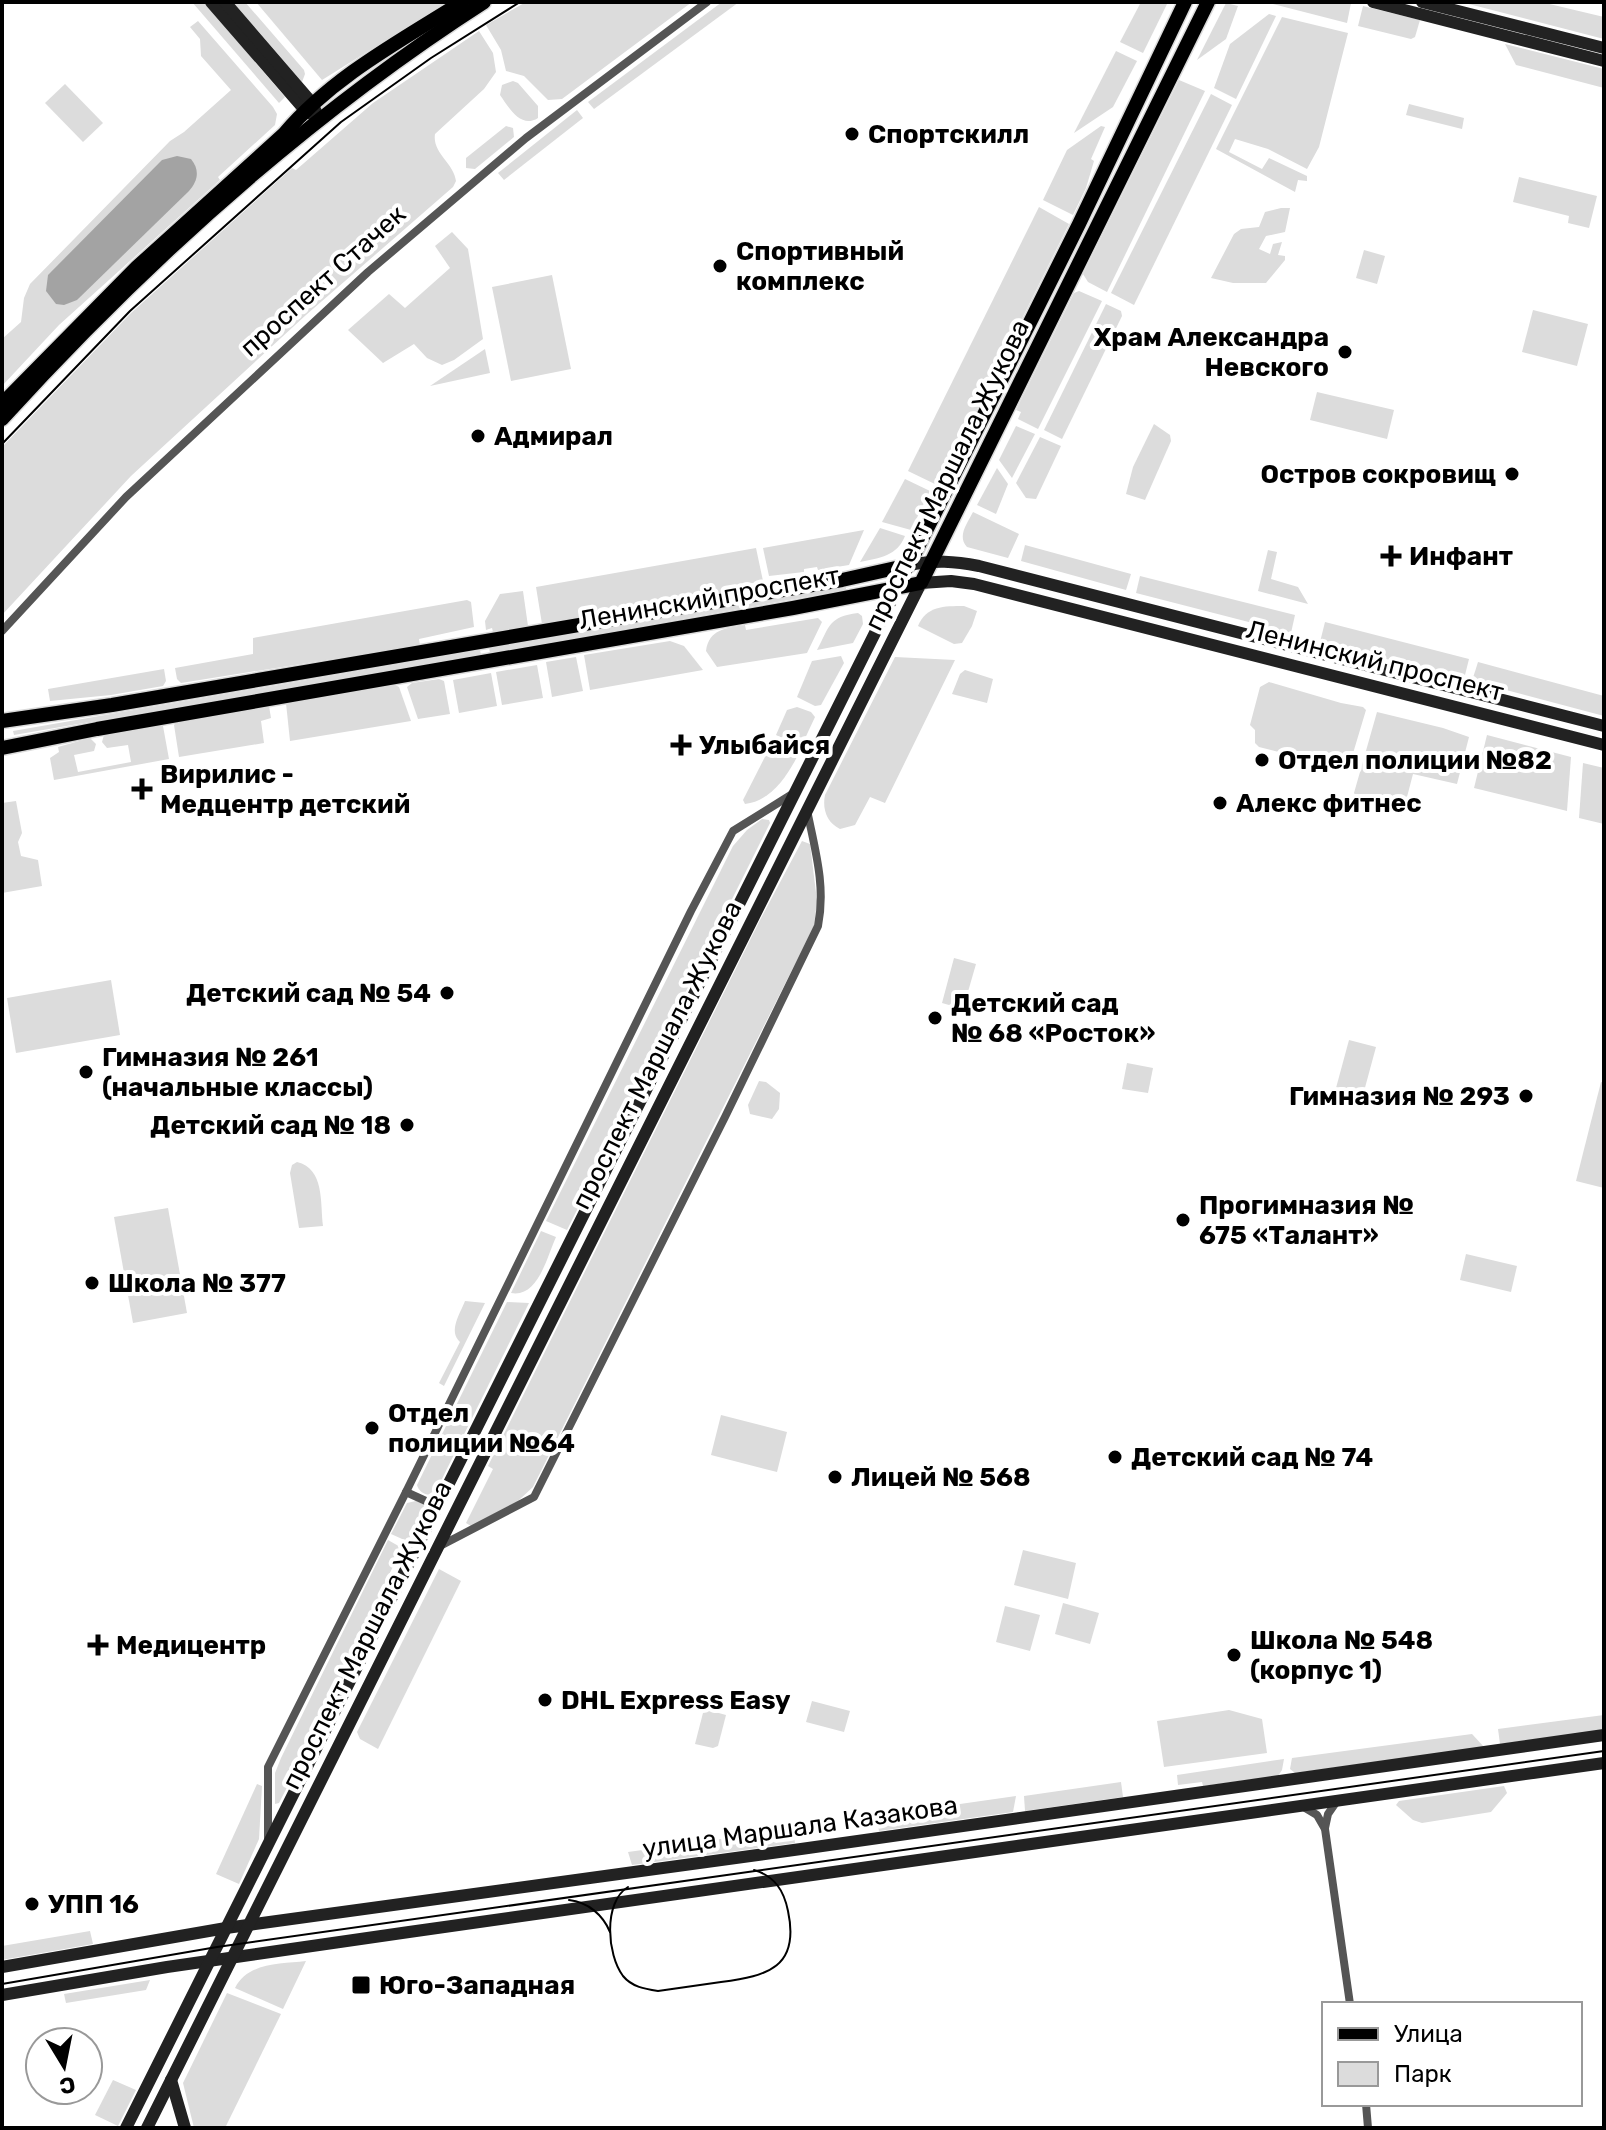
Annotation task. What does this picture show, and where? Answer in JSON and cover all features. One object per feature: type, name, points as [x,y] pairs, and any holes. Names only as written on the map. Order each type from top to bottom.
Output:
[{"type":"main road","points":[[211,2],[308,106]]},
{"type":"main road","points":[[225,2],[319,119]]},
{"type":"main road","points":[[2,404],[102,300],[284,134],[308,106],[377,55],[462,2]]},
{"type":"main road","points":[[2,419],[166,254],[319,119],[380,72],[484,2]]},
{"type":"main road","name":"проспект Маршала Жукова","points":[[126,2128],[898,588],[1079,224],[1185,2]]},
{"type":"main road","name":"проспект Маршала Жукова","points":[[147,2128],[933,560],[1208,2]]},
{"type":"main road","points":[[1373,2],[1394,4],[1604,61]]},
{"type":"main road","points":[[1422,2],[1604,48]]},
{"type":"main road","name":"Ленинский проспект","points":[[2,721],[125,703],[842,580],[933,560],[952,560],[1604,726]]},
{"type":"main road","name":"Ленинский проспект","points":[[2,748],[921,583],[951,581],[974,584],[1604,745]]},
{"type":"main road","name":"улица Маршала Казакова","points":[[2,1967],[226,1928],[1604,1735]]},
{"type":"main road","name":"улица Маршала Казакова","points":[[2,1995],[232,1957],[1604,1763]]},
{"type":"main road","points":[[171,2080],[185,2128]]},
{"type":"street","name":"проспект Стачек","points":[[2,631],[126,497],[368,272],[526,138],[707,2]]},
{"type":"street","points":[[268,1846],[268,1767],[726,841],[743,824],[794,793]]},
{"type":"street","points":[[439,1546],[534,1497],[722,1125],[818,926],[822,883],[807,808]]},
{"type":"street","points":[[406,1492],[439,1507]]},
{"type":"street","points":[[1338,1801],[1328,1814],[1325,1829],[1350,2002]]},
{"type":"street","points":[[1302,1806],[1317,1815],[1325,1829]]},
{"type":"street","points":[[1366,2106],[1368,2128]]},
{"type":"green space","points":[[192,2],[204,2],[285,97],[279,103]]},
{"type":"green space","points":[[233,2],[245,2],[304,70],[302,82]]},
{"type":"green space","points":[[256,2],[447,2],[322,80]]},
{"type":"green space","points":[[526,2],[692,2],[562,99],[548,100],[524,76],[506,71],[501,50],[486,25]]},
{"type":"green space","points":[[722,2],[739,2],[594,109],[588,102]]},
{"type":"green space","points":[[1141,2],[1168,2],[1143,53],[1120,42]]},
{"type":"green space","points":[[1265,2],[1345,2],[1351,3],[1347,23]]},
{"type":"green space","points":[[1461,2],[1541,2],[1604,17],[1604,39]]},
{"type":"green space","points":[[1226,3],[1238,6],[1226,39],[1197,60]]},
{"type":"green space","points":[[1363,6],[1420,20],[1415,37],[1411,39],[1358,26]]},
{"type":"green space","points":[[1269,14],[1276,16],[1236,99],[1214,88],[1230,44]]},
{"type":"green space","points":[[1282,17],[1348,33],[1319,147],[1307,169],[1268,149],[1235,139],[1229,152],[1262,169],[1269,158],[1307,176],[1307,181],[1298,180],[1295,192],[1216,149]]},
{"type":"green space","points":[[198,21],[273,107],[277,114],[275,125],[218,177],[220,180],[59,325],[2,386],[2,339],[21,322],[24,298],[30,284],[170,141],[231,90],[201,56],[200,39],[190,27]]},
{"type":"green space","points":[[479,31],[493,53],[496,72],[484,89],[435,134],[437,147],[454,175],[456,181],[453,187],[306,315],[131,476],[2,615],[2,447],[131,313],[292,168],[296,170],[373,103]]},
{"type":"green space","points":[[1505,44],[1604,69],[1604,88],[1516,65]]},
{"type":"green space","points":[[1116,51],[1137,61],[1113,107],[1074,133]]},
{"type":"green space","points":[[1179,80],[1205,91],[1107,292],[1088,282],[1083,274]]},
{"type":"green space","points":[[513,81],[538,106],[538,118],[532,121],[521,119],[500,95],[502,85]]},
{"type":"green space","points":[[65,84],[103,123],[83,142],[45,103]]},
{"type":"green space","points":[[1211,94],[1232,105],[1134,305],[1111,293]]},
{"type":"green space","points":[[1409,104],[1464,118],[1462,129],[1406,115]]},
{"type":"green space","points":[[577,110],[583,118],[504,180],[498,173]]},
{"type":"green space","points":[[506,126],[513,128],[514,137],[475,169],[466,168],[466,158]]},
{"type":"green space","points":[[1101,126],[1105,127],[1091,159],[1094,161],[1086,188],[1073,215],[1043,200],[1067,150]]},
{"type":"green space","points":[[1519,177],[1597,196],[1589,228],[1568,223],[1569,216],[1513,202]]},
{"type":"green space","points":[[1039,207],[1069,224],[939,486],[908,471]]},
{"type":"green space","points":[[1290,208],[1285,232],[1266,236],[1259,249],[1270,254],[1273,244],[1282,242],[1278,255],[1285,256],[1285,260],[1266,283],[1233,283],[1211,278],[1234,234],[1241,229],[1259,227],[1265,212]]},
{"type":"green space","points":[[452,232],[468,249],[483,339],[442,365],[427,358],[414,344],[383,363],[348,330],[389,294],[405,308],[450,268],[435,246]]},
{"type":"green space","points":[[1364,250],[1385,256],[1377,284],[1356,278]]},
{"type":"green space","points":[[552,275],[571,369],[511,381],[492,287]]},
{"type":"green space","points":[[1079,291],[1102,301],[1038,429],[1018,419],[1021,412],[1016,410],[1074,293]]},
{"type":"green space","points":[[1106,304],[1121,311],[1122,316],[1062,439],[1044,430]]},
{"type":"green space","points":[[1533,310],[1588,324],[1577,366],[1522,352]]},
{"type":"green space","points":[[485,349],[490,373],[430,386]]},
{"type":"green space","points":[[1317,392],[1394,410],[1387,439],[1310,420]]},
{"type":"green space","points":[[1154,424],[1170,435],[1171,441],[1145,500],[1126,494],[1133,467]]},
{"type":"green space","points":[[1016,426],[1035,434],[1012,478],[999,460]]},
{"type":"green space","points":[[1040,437],[1061,446],[1036,499],[1026,498],[1016,483]]},
{"type":"green space","points":[[997,468],[1008,484],[996,514],[977,505]]},
{"type":"green space","points":[[905,479],[930,491],[911,530],[882,522]]},
{"type":"green space","points":[[973,512],[1019,534],[1008,558],[967,547],[963,534]]},
{"type":"green space","points":[[880,528],[905,536],[902,543],[893,552],[860,562]]},
{"type":"green space","points":[[864,530],[849,565],[769,576],[763,548]]},
{"type":"green space","points":[[1025,545],[1131,574],[1126,590],[1021,561]]},
{"type":"green space","points":[[756,548],[763,581],[723,589],[724,593],[542,624],[536,587]]},
{"type":"green space","points":[[1268,550],[1277,552],[1271,579],[1298,587],[1308,604],[1258,591]]},
{"type":"green space","points":[[1140,576],[1295,615],[1291,633],[1136,593]]},
{"type":"green space","points":[[846,586],[846,590],[490,653],[489,648]]},
{"type":"green space","points":[[523,591],[528,626],[493,632],[492,628],[486,630],[485,621],[500,594]]},
{"type":"green space","points":[[467,600],[471,602],[474,627],[419,639],[420,645],[181,683],[177,679],[175,668],[253,654],[253,638]]},
{"type":"green space","points":[[964,606],[977,611],[962,643],[954,644],[918,626],[931,611]]},
{"type":"green space","points":[[858,613],[862,616],[863,624],[853,643],[817,650],[835,620]]},
{"type":"green space","points":[[818,618],[822,622],[807,653],[717,667],[706,651],[711,638],[725,629],[745,625],[746,630]]},
{"type":"green space","points":[[1325,622],[1469,659],[1464,679],[1320,642]]},
{"type":"green space","points":[[670,641],[684,646],[703,670],[590,690],[584,655]]},
{"type":"green space","points":[[480,650],[481,655],[14,735],[13,731]]},
{"type":"green space","points":[[841,656],[844,663],[821,705],[815,706],[797,697],[812,661]]},
{"type":"green space","points":[[576,657],[583,691],[552,697],[546,662]]},
{"type":"green space","points":[[895,657],[955,660],[885,803],[870,797],[855,825],[840,829],[826,815],[825,795]]},
{"type":"green space","points":[[1478,662],[1604,696],[1604,716],[1472,681]]},
{"type":"green space","points":[[537,665],[543,698],[502,705],[496,672]]},
{"type":"green space","points":[[164,669],[166,681],[163,686],[50,701],[48,689]]},
{"type":"green space","points":[[965,670],[993,679],[987,703],[952,694],[960,674]]},
{"type":"green space","points":[[491,673],[497,706],[459,713],[453,680]]},
{"type":"green space","points":[[444,681],[450,714],[418,719],[407,687],[412,683]]},
{"type":"green space","points":[[1269,682],[1366,710],[1348,770],[1259,747],[1255,743],[1255,730],[1250,725],[1260,687]]},
{"type":"green space","points":[[395,685],[399,687],[411,721],[290,741],[286,703]]},
{"type":"green space","points":[[269,706],[271,718],[261,721],[264,743],[179,757],[174,725],[177,721]]},
{"type":"green space","points":[[797,707],[811,712],[815,717],[801,747],[776,735],[787,710]]},
{"type":"green space","points":[[1377,712],[1469,737],[1457,784],[1413,774],[1402,816],[1393,810],[1359,801],[1354,793]]},
{"type":"green space","points":[[158,724],[163,726],[169,759],[54,780],[50,758],[59,752],[58,747],[90,738],[96,744],[94,751],[74,755],[78,772],[131,762],[128,745],[107,748],[102,742],[104,735]]},
{"type":"green space","points":[[1487,735],[1571,757],[1567,811],[1474,788]]},
{"type":"green space","points":[[771,745],[797,757],[770,793],[745,804],[743,800]]},
{"type":"green space","points":[[1583,763],[1604,768],[1604,824],[1579,818]]},
{"type":"green space","points":[[16,801],[22,833],[18,842],[21,856],[38,860],[42,886],[2,893],[2,803]]},
{"type":"green space","points":[[762,819],[770,823],[567,1230],[546,1221],[733,846]]},
{"type":"green space","points":[[802,841],[810,844],[817,901],[814,926],[533,1487],[518,1501],[471,1526],[466,1523],[493,1469],[488,1466]]},
{"type":"green space","points":[[954,958],[976,964],[963,1009],[942,1003]]},
{"type":"green space","points":[[111,980],[120,1035],[16,1053],[7,998]]},
{"type":"green space","points":[[1349,1040],[1376,1047],[1363,1095],[1336,1088]]},
{"type":"green space","points":[[1127,1063],[1153,1068],[1148,1093],[1122,1089]]},
{"type":"green space","points":[[759,1081],[766,1082],[780,1093],[779,1109],[772,1119],[750,1114],[748,1105]]},
{"type":"green space","points":[[1601,1082],[1604,1083],[1604,1188],[1576,1181]]},
{"type":"green space","points":[[297,1162],[306,1166],[317,1179],[323,1226],[299,1228],[290,1173],[292,1165]]},
{"type":"green space","points":[[168,1208],[187,1313],[133,1323],[114,1217]]},
{"type":"green space","points":[[541,1231],[556,1237],[545,1265],[528,1289],[511,1293]]},
{"type":"green space","points":[[1466,1254],[1517,1266],[1511,1292],[1460,1280]]},
{"type":"green space","points":[[465,1301],[485,1303],[444,1386],[439,1383],[460,1342],[455,1328]]},
{"type":"green space","points":[[507,1302],[529,1303],[435,1493],[424,1494],[417,1485]]},
{"type":"green space","points":[[721,1415],[787,1432],[777,1472],[711,1455]]},
{"type":"green space","points":[[416,1501],[423,1504],[427,1513],[411,1543],[391,1534],[407,1503]]},
{"type":"green space","points":[[388,1540],[402,1548],[385,1583],[390,1586],[279,1803],[275,1804],[275,1773],[281,1758]]},
{"type":"green space","points":[[1023,1550],[1076,1563],[1068,1599],[1014,1585]]},
{"type":"green space","points":[[439,1569],[461,1581],[378,1749],[360,1739],[357,1732]]},
{"type":"green space","points":[[1063,1603],[1099,1613],[1090,1644],[1055,1634]]},
{"type":"green space","points":[[1005,1606],[1040,1615],[1030,1651],[996,1642]]},
{"type":"green space","points":[[812,1701],[850,1711],[844,1732],[806,1722]]},
{"type":"green space","points":[[704,1709],[726,1715],[718,1746],[713,1748],[695,1744]]},
{"type":"green space","points":[[1229,1710],[1262,1719],[1267,1753],[1164,1767],[1157,1721]]},
{"type":"green space","points":[[1604,1715],[1604,1730],[1500,1744],[1498,1729]]},
{"type":"green space","points":[[1472,1734],[1484,1747],[1295,1773],[1290,1769],[1292,1758]]},
{"type":"green space","points":[[1284,1759],[1278,1776],[1203,1786],[1202,1782],[1178,1785],[1177,1775]]},
{"type":"green space","points":[[1121,1782],[1123,1797],[1025,1811],[1024,1796]]},
{"type":"green space","points":[[257,1784],[262,1786],[259,1839],[239,1884],[216,1874]]},
{"type":"green space","points":[[1504,1786],[1507,1793],[1491,1812],[1422,1823],[1413,1820],[1396,1805],[1399,1801]]},
{"type":"green space","points":[[1016,1796],[1013,1812],[879,1831],[876,1816]]},
{"type":"green space","points":[[793,1829],[795,1843],[632,1865],[628,1852]]},
{"type":"green space","points":[[90,1931],[93,1944],[2,1960],[2,1946]]},
{"type":"green space","points":[[306,1961],[283,2009],[235,1988],[241,1979],[257,1969]]},
{"type":"green space","points":[[150,1980],[146,1990],[66,2003],[64,1994]]},
{"type":"green space","points":[[227,1993],[281,2014],[225,2128],[194,2128],[183,2083]]},
{"type":"green space","points":[[113,2080],[136,2090],[118,2126],[95,2115],[100,2106],[104,2106],[104,2098]]},
{"type":"shaded area","points":[[177,156],[191,159],[196,167],[196,179],[189,191],[77,300],[64,305],[56,304],[46,291],[48,275],[162,160]]},
{"type":"tram line","points":[[2,444],[130,311],[341,122],[431,58],[520,2]]},
{"type":"tram line","points":[[2,1984],[217,1947],[1604,1751]]},
{"type":"tram line","points":[[628,1887],[614,1904],[611,1916],[614,1955],[623,1976],[630,1983],[658,1991],[738,1980],[766,1972],[777,1965],[789,1945],[788,1911],[784,1897],[773,1880],[754,1870]]},
{"type":"tram line","points":[[569,1900],[594,1910],[610,1932]]},
{"type":"place","name":"Спортскилл","points":[[852,134]]},
{"type":"place","name":"Спортивный комплекс","points":[[720,266]]},
{"type":"place","name":"Храм Александра Невского","points":[[1345,352]]},
{"type":"place","name":"Адмирал","points":[[478,436]]},
{"type":"place","name":"Остров сокровищ","points":[[1512,474]]},
{"type":"place","name":"Инфант","points":[[1391,556]]},
{"type":"place","name":"Улыбайся","points":[[681,745]]},
{"type":"place","name":"Отдел полиции №82","points":[[1262,760]]},
{"type":"place","name":"Вирилис - Медцентр детский","points":[[142,789]]},
{"type":"place","name":"Алекс фитнес","points":[[1220,803]]},
{"type":"place","name":"Детский сад № 54","points":[[447,993]]},
{"type":"place","name":"Детский сад № 68 «Росток»","points":[[935,1018]]},
{"type":"place","name":"Гимназия № 261 (начальные классы)","points":[[86,1072]]},
{"type":"place","name":"Гимназия № 293","points":[[1526,1096]]},
{"type":"place","name":"Детский сад № 18","points":[[407,1125]]},
{"type":"place","name":"Прогимназия № 675 «Талант»","points":[[1183,1220]]},
{"type":"place","name":"Школа № 377","points":[[92,1283]]},
{"type":"place","name":"Отдел полиции №64","points":[[372,1428]]},
{"type":"place","name":"Детский сад № 74","points":[[1115,1457]]},
{"type":"place","name":"Лицей № 568","points":[[835,1477]]},
{"type":"place","name":"Медицентр","points":[[98,1645]]},
{"type":"place","name":"Школа № 548 (корпус 1)","points":[[1234,1655]]},
{"type":"place","name":"DHL Express Easy","points":[[545,1700]]},
{"type":"place","name":"УПП 16","points":[[32,1904]]},
{"type":"place","name":"Юго-Западная","points":[[361,1985]]}]
